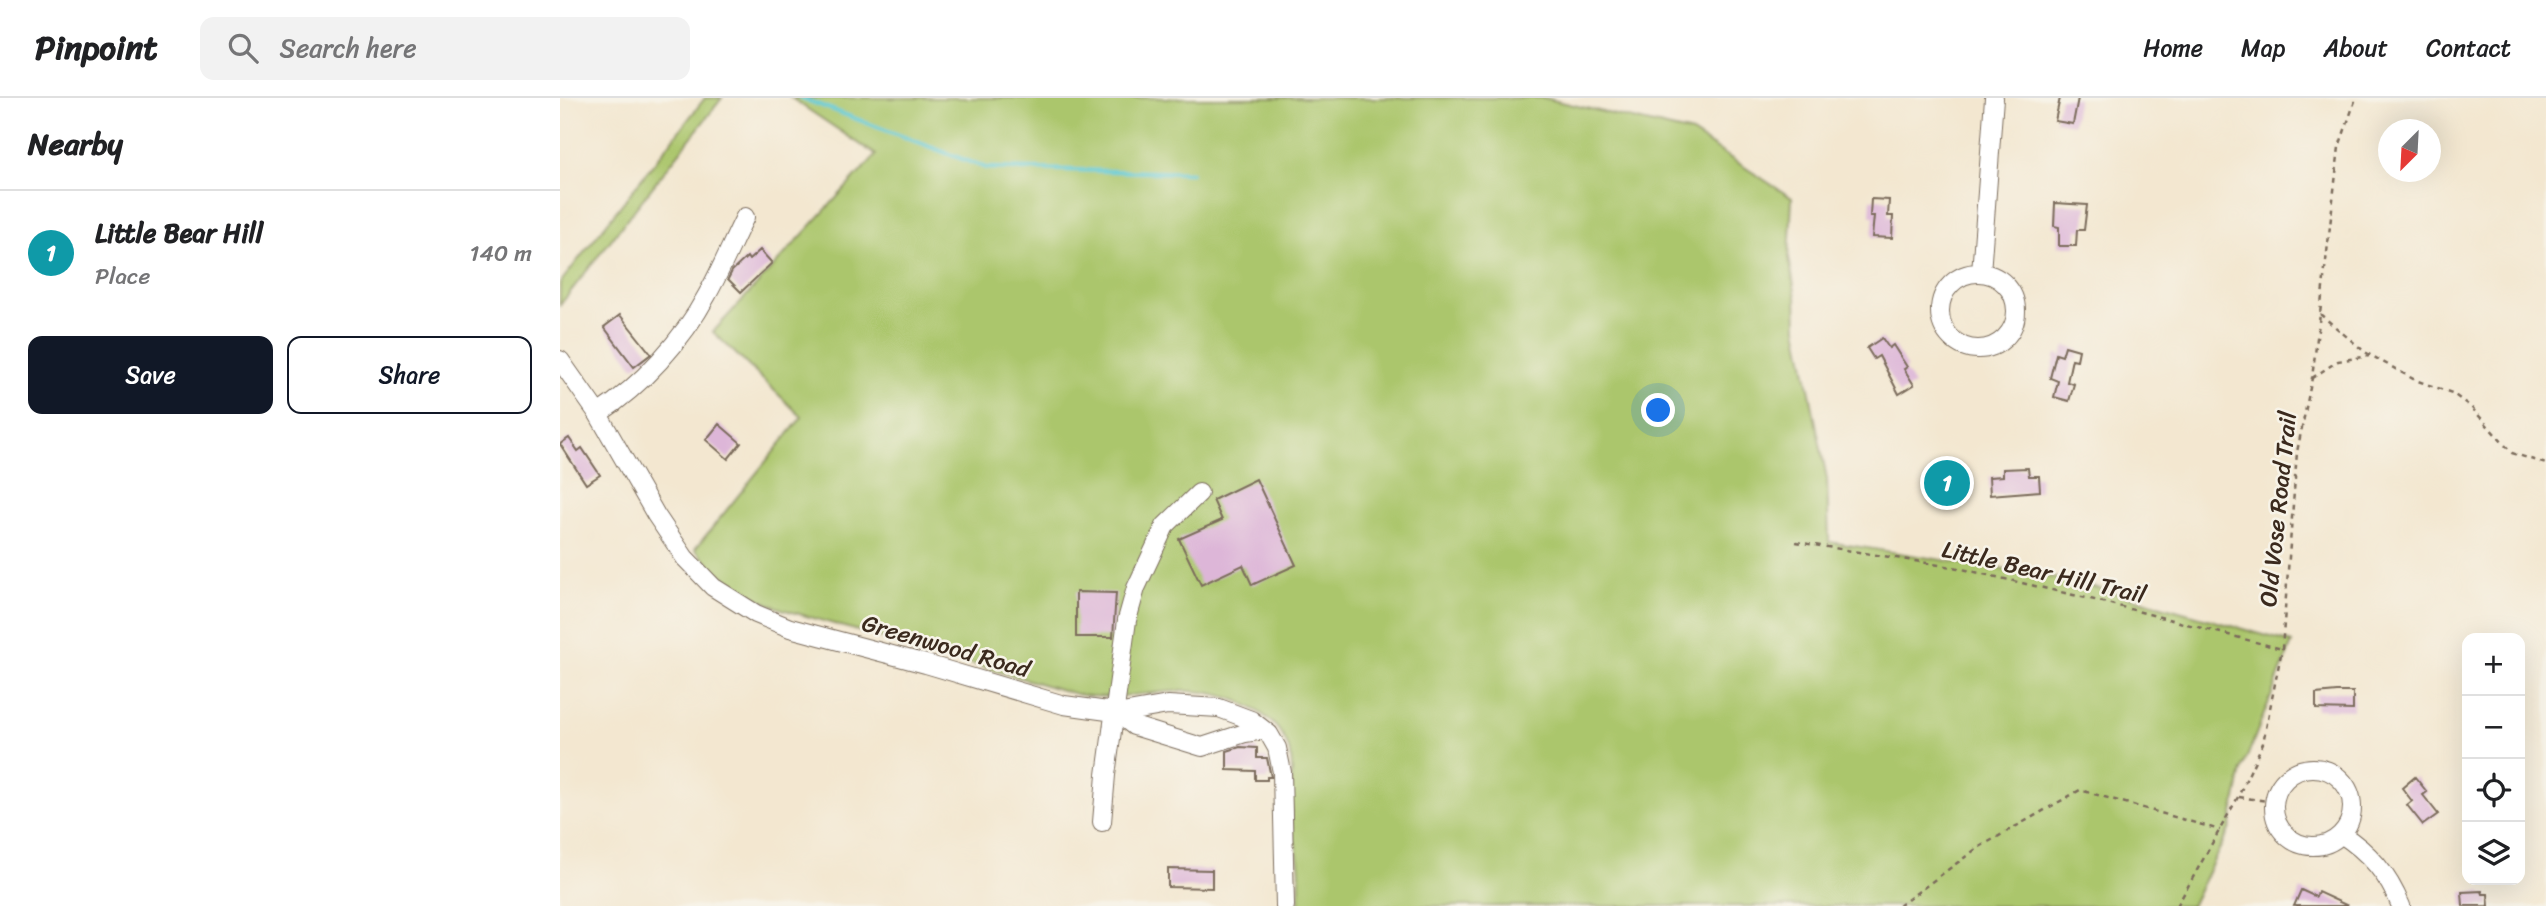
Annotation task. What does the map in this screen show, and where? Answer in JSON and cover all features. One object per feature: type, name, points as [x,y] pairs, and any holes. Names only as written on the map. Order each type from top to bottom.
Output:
[{"type":"street","points":[[1981,273],[1994,98]]},
{"type":"street","points":[[598,414],[635,384],[666,353],[687,325],[707,296],[745,217]]},
{"type":"street","points":[[1981,273],[1997,278],[2009,288],[2015,303],[2015,319],[2003,340],[1989,348],[1973,349],[1958,344],[1947,334],[1940,319],[1940,303],[1947,289],[1958,278],[1981,273]]},
{"type":"street","name":"Greenwood Road","points":[[560,360],[598,414],[656,515],[685,558],[713,587],[756,614],[790,628],[926,664],[1064,705],[1122,713],[1168,705],[1219,708],[1251,720],[1264,730]]},
{"type":"street","points":[[1102,822],[1127,620],[1136,588],[1165,526],[1199,493]]},
{"type":"street","points":[[1115,712],[1134,726],[1202,747],[1245,733],[1264,730],[1269,734],[1277,748],[1282,772],[1285,906]]},
{"type":"street","points":[[2310,768],[2323,769],[2336,775],[2345,784],[2351,797],[2349,823],[2342,834],[2332,842],[2308,846],[2286,835],[2274,814],[2278,789],[2286,778],[2297,771],[2310,768]]},
{"type":"street","points":[[2342,834],[2362,847],[2376,862],[2388,879],[2400,906]]},
{"type":"path","name":"Old Vose Road Trail","points":[[2177,906],[2238,797],[2263,743],[2282,649],[2297,452],[2312,379],[2339,147],[2356,98]]},
{"type":"path","points":[[2320,314],[2370,355],[2415,380],[2452,393],[2471,407],[2512,453],[2546,464]]},
{"type":"path","points":[[2312,379],[2338,361],[2370,355]]},
{"type":"path","name":"Little Bear Hill Trail","points":[[1796,542],[1958,568],[2099,601],[2282,649]]},
{"type":"path","points":[[1899,906],[1976,849],[2080,790],[2220,830]]},
{"type":"path","points":[[2238,797],[2274,802]]},
{"type":"green space","points":[[705,98],[722,98],[560,305],[560,283]]},
{"type":"green space","points":[[791,98],[1544,98],[1692,133],[1792,198],[1789,258],[1796,297],[1797,328],[1827,479],[1829,542],[2073,581],[2292,643],[2242,770],[2230,828],[2191,906],[1299,906],[1300,868],[1291,816],[1291,758],[1286,742],[1277,728],[1252,708],[1220,695],[1204,692],[1174,691],[1104,697],[1076,694],[782,609],[745,592],[724,577],[695,549],[802,417],[713,332],[876,155]]},
{"type":"building","points":[[2060,98],[2078,98],[2073,124],[2055,121]]},
{"type":"building","points":[[1871,199],[1889,200],[1888,216],[1893,216],[1892,238],[1872,237],[1874,216],[1870,216]]},
{"type":"building","points":[[2055,203],[2087,205],[2084,230],[2077,230],[2076,246],[2059,246],[2059,227],[2054,226]]},
{"type":"building","points":[[760,250],[772,263],[741,292],[728,279],[732,271],[747,257],[749,260]]},
{"type":"building","points":[[620,315],[651,354],[634,367],[604,327]]},
{"type":"building","points":[[1882,338],[1889,348],[1893,345],[1907,367],[1904,369],[1914,385],[1899,394],[1879,356],[1874,359],[1867,348]]},
{"type":"building","points":[[2065,346],[2079,350],[2077,360],[2072,359],[2067,382],[2074,384],[2069,401],[2054,397],[2058,381],[2050,378],[2056,354],[2062,356]]},
{"type":"building","points":[[719,424],[741,443],[728,459],[706,440]]},
{"type":"building","points":[[569,438],[578,451],[582,448],[600,475],[586,484],[560,444]]},
{"type":"building","points":[[2028,468],[2029,476],[2039,476],[2040,491],[1990,495],[1989,477],[2003,476],[2003,469]]},
{"type":"building","points":[[1256,479],[1296,565],[1252,585],[1243,565],[1201,585],[1179,539],[1222,520],[1213,500]]},
{"type":"building","points":[[1076,592],[1116,593],[1113,637],[1076,637]]},
{"type":"building","points":[[2353,692],[2353,710],[2316,709],[2316,694]]},
{"type":"building","points":[[1240,747],[1257,748],[1257,758],[1267,758],[1271,777],[1267,777],[1267,780],[1255,780],[1255,771],[1227,770],[1227,751]]},
{"type":"building","points":[[2415,777],[2427,792],[2423,795],[2438,814],[2423,825],[2407,805],[2412,801],[2402,788]]},
{"type":"building","points":[[1168,869],[1212,870],[1212,888],[1168,887]]},
{"type":"building","points":[[2301,890],[2316,897],[2318,892],[2348,906],[2294,906]]},
{"type":"building","points":[[2482,891],[2483,894],[2488,894],[2489,906],[2463,906],[2462,892]]},
{"type":"waterway","points":[[801,98],[986,168],[1191,173]]},
{"type":"place","name":"Little Bear Hill","points":[[1947,483]]}]
